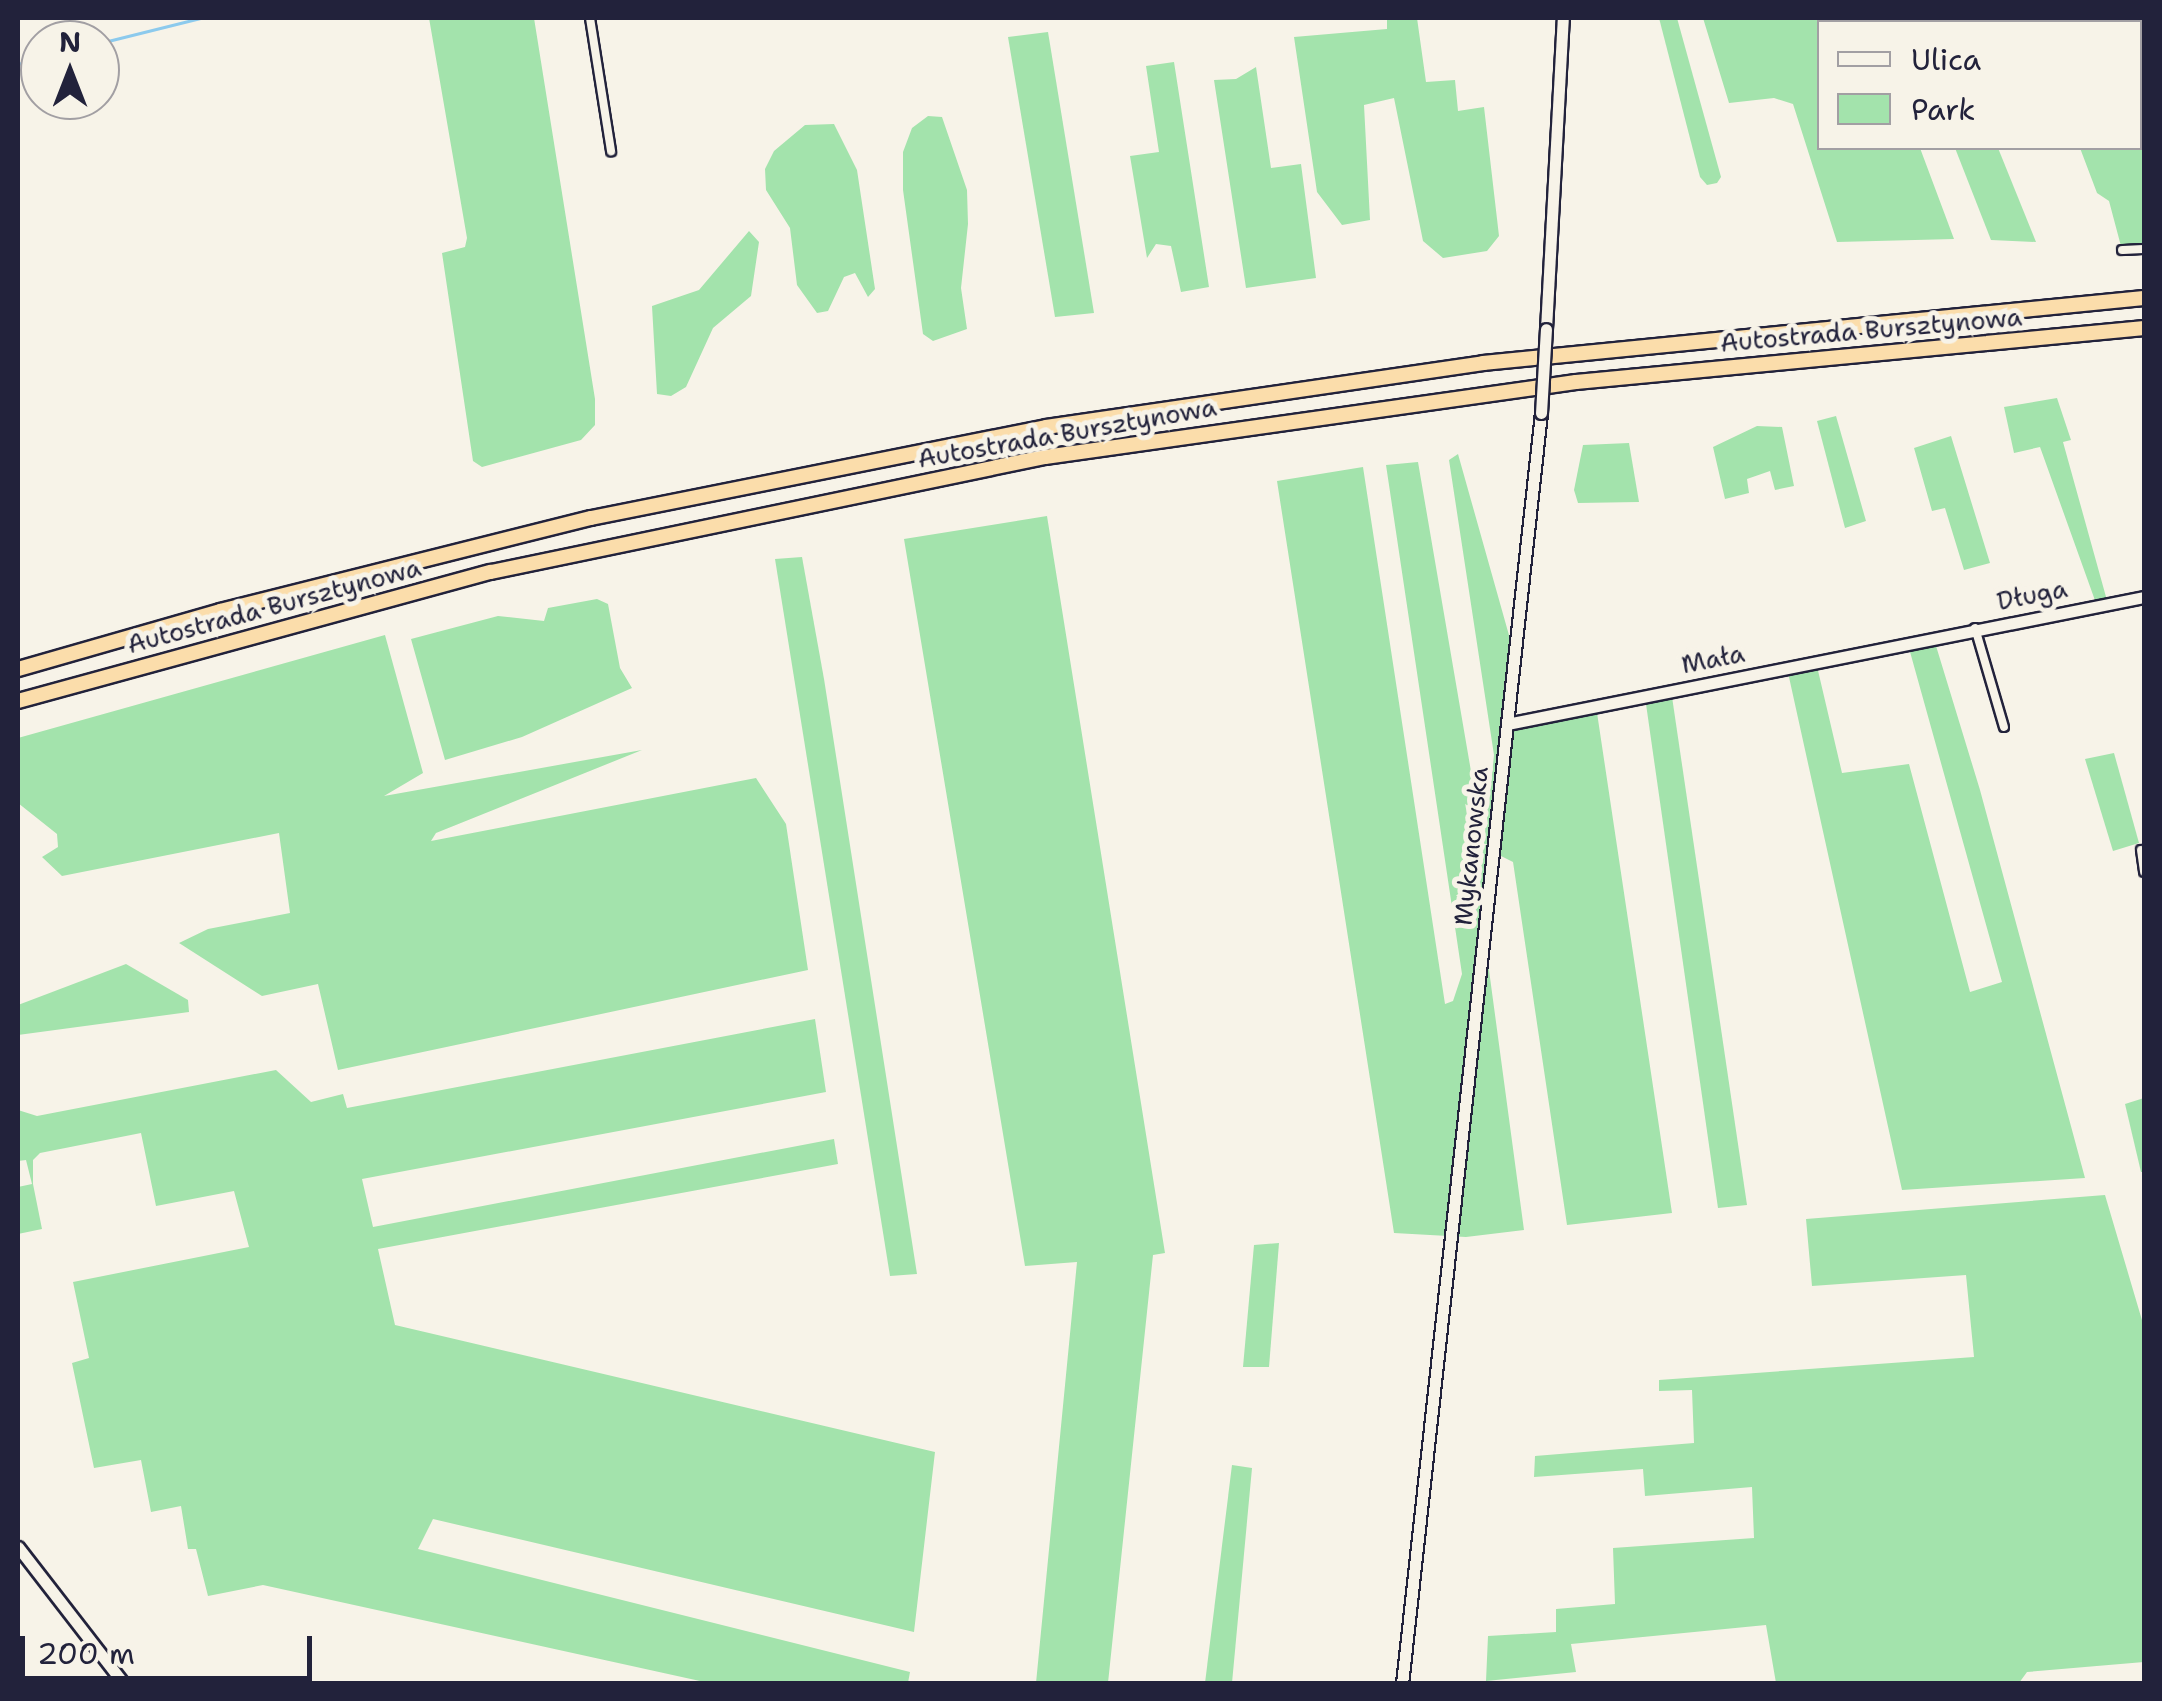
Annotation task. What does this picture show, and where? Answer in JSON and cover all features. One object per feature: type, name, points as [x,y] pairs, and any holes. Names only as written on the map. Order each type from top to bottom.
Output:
[{"type":"highway","name":"Autostrada Bursztynowa","points":[[18,670],[220,610],[591,518],[1014,433],[1484,363],[2144,298]]},
{"type":"highway","name":"Autostrada Bursztynowa","points":[[18,701],[491,572],[1045,457],[1518,388],[2144,328]]},
{"type":"main road","name":"Mykanowska","points":[[1402,1681],[1541,414],[1563,18]]},
{"type":"main road","name":"Długa","points":[[1927,637],[2144,597]]},
{"type":"main road","name":"Mała","points":[[1507,724],[1927,637]]},
{"type":"main road","points":[[18,1547],[124,1684]]},
{"type":"street","points":[[590,18],[611,150]]},
{"type":"street","points":[[2122,250],[2144,249]]},
{"type":"street","points":[[1975,628],[2004,727]]},
{"type":"street","points":[[2141,850],[2144,872]]},
{"type":"green space","points":[[429,18],[534,18],[595,399],[595,425],[581,440],[482,467],[473,461],[442,253],[465,247],[467,238]]},
{"type":"green space","points":[[1387,18],[1417,18],[1426,82],[1455,80],[1458,111],[1484,107],[1499,236],[1487,251],[1443,258],[1423,241],[1394,98],[1364,105],[1370,220],[1342,225],[1317,192],[1294,37],[1387,29]]},
{"type":"green space","points":[[1659,18],[1677,18],[1721,177],[1717,183],[1707,185],[1700,177]]},
{"type":"green space","points":[[1703,18],[1872,18],[1817,20],[1817,150],[1921,150],[1954,239],[1837,242],[1793,104],[1774,98],[1729,103]]},
{"type":"green space","points":[[2032,18],[2143,18],[2144,249],[2122,250],[2109,201],[2097,193],[2081,150],[2142,150],[2142,20]]},
{"type":"green space","points":[[1048,32],[1094,313],[1055,317],[1008,37]]},
{"type":"green space","points":[[1174,62],[1209,287],[1181,292],[1171,246],[1156,244],[1147,258],[1130,156],[1159,152],[1146,66]]},
{"type":"green space","points":[[1256,67],[1271,168],[1301,164],[1316,278],[1246,288],[1214,80],[1236,79]]},
{"type":"green space","points":[[928,116],[942,117],[967,190],[968,224],[961,288],[967,329],[933,341],[923,334],[903,190],[903,152],[912,128]]},
{"type":"green space","points":[[834,124],[857,170],[875,289],[868,297],[855,273],[844,277],[828,311],[817,313],[797,285],[790,228],[766,190],[765,169],[774,151],[805,125]]},
{"type":"green space","points":[[1956,150],[1999,150],[2036,242],[1991,240]]},
{"type":"green space","points":[[749,231],[759,242],[751,296],[713,328],[686,387],[671,396],[657,394],[652,306],[699,290]]},
{"type":"green space","points":[[2057,398],[2071,440],[2063,442],[2108,604],[2097,606],[2040,447],[2014,453],[2004,407]]},
{"type":"green space","points":[[1836,416],[1866,521],[1845,528],[1817,421]]},
{"type":"green space","points":[[1757,426],[1782,427],[1794,486],[1775,490],[1770,471],[1747,479],[1749,493],[1725,499],[1713,447]]},
{"type":"green space","points":[[1951,436],[1990,563],[1964,570],[1945,508],[1932,511],[1914,448]]},
{"type":"green space","points":[[1629,443],[1639,502],[1578,503],[1574,490],[1583,445]]},
{"type":"green space","points":[[1458,454],[1514,653],[1507,723],[1596,706],[1672,1213],[1567,1225],[1513,862],[1493,852],[1484,933],[1524,1230],[1466,1237],[1394,1233],[1277,481],[1363,467],[1445,1004],[1453,1001],[1462,974],[1386,465],[1418,462],[1479,818],[1489,804],[1494,755],[1449,460]]},
{"type":"green space","points":[[1047,516],[1165,1253],[1153,1255],[1108,1683],[1036,1683],[1077,1262],[1025,1266],[904,539]]},
{"type":"green space","points":[[802,557],[917,1274],[890,1276],[775,559]]},
{"type":"green space","points":[[597,599],[608,604],[620,668],[632,688],[522,737],[445,760],[411,639],[498,616],[544,621],[548,608]]},
{"type":"green space","points":[[385,635],[423,773],[384,796],[642,750],[436,833],[431,841],[756,778],[786,824],[808,970],[338,1070],[318,984],[262,996],[179,943],[208,929],[290,913],[279,833],[62,876],[42,857],[58,847],[57,834],[18,803],[18,738]]},
{"type":"green space","points":[[1933,636],[1980,790],[2085,1178],[1902,1190],[1787,668],[1816,662],[1842,773],[1909,764],[1970,992],[2002,982],[1907,641]]},
{"type":"green space","points":[[1671,690],[1747,1205],[1718,1208],[1645,697]]},
{"type":"green space","points":[[2114,753],[2139,843],[2113,851],[2085,759]]},
{"type":"green space","points":[[126,964],[188,1000],[189,1012],[18,1035],[18,1005]]},
{"type":"green space","points":[[815,1019],[826,1092],[362,1179],[373,1227],[834,1139],[838,1164],[378,1249],[395,1325],[935,1452],[914,1632],[433,1519],[418,1549],[910,1672],[908,1683],[709,1683],[263,1585],[208,1596],[196,1549],[188,1549],[181,1506],[151,1512],[141,1460],[94,1468],[72,1363],[89,1358],[73,1282],[249,1247],[234,1191],[156,1206],[141,1133],[40,1153],[33,1160],[33,1184],[42,1229],[18,1234],[18,1187],[32,1184],[26,1160],[18,1161],[18,1110],[37,1116],[276,1070],[311,1102],[343,1094],[347,1108]]},
{"type":"green space","points":[[2144,1098],[2144,1172],[2141,1172],[2125,1104]]},
{"type":"green space","points":[[2105,1195],[2144,1327],[2144,1662],[2027,1672],[2019,1683],[1776,1683],[1766,1625],[1571,1644],[1576,1672],[1486,1681],[1488,1636],[1556,1632],[1556,1609],[1615,1604],[1613,1548],[1754,1538],[1752,1487],[1645,1496],[1643,1469],[1534,1477],[1535,1456],[1694,1443],[1692,1390],[1659,1391],[1659,1380],[1974,1357],[1966,1275],[1812,1286],[1806,1219]]},
{"type":"green space","points":[[1279,1243],[1269,1367],[1243,1367],[1254,1245]]},
{"type":"green space","points":[[1232,1465],[1252,1468],[1232,1683],[1205,1683]]},
{"type":"waterway","points":[[120,38],[200,18]]}]
